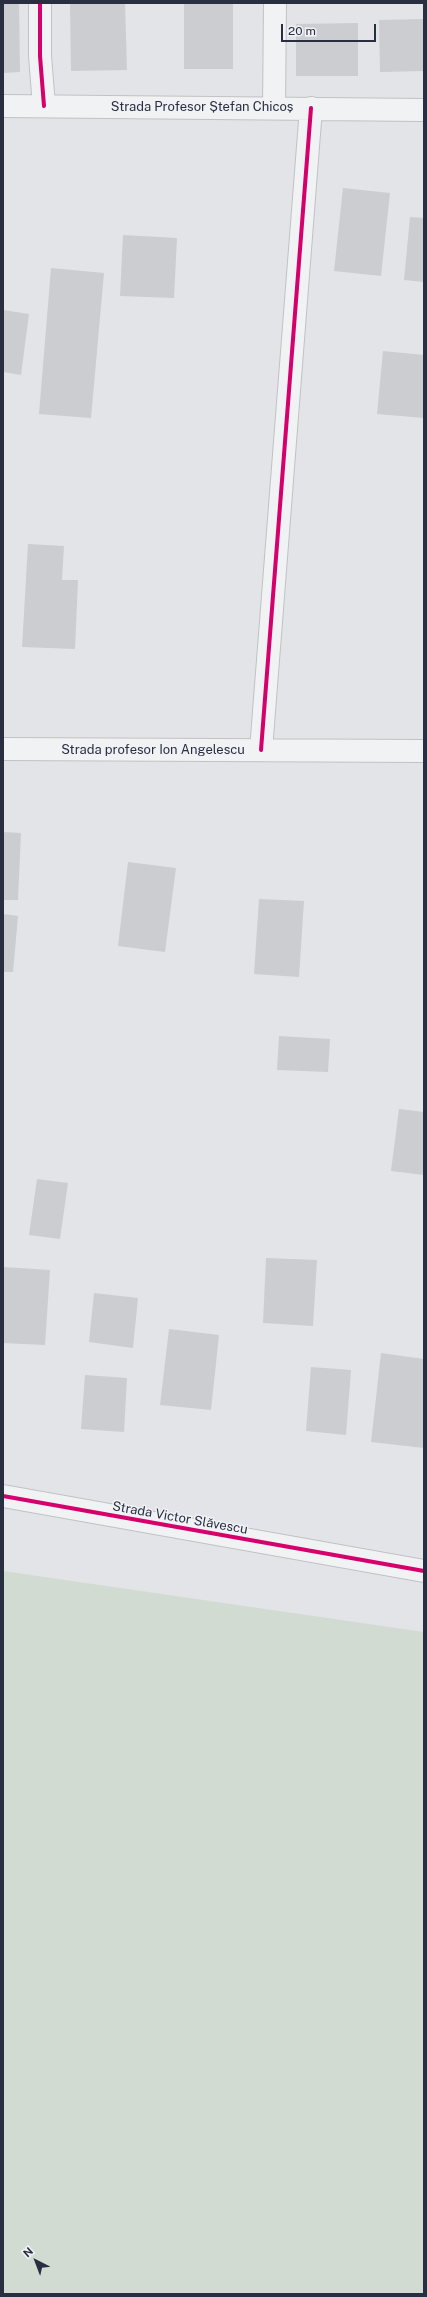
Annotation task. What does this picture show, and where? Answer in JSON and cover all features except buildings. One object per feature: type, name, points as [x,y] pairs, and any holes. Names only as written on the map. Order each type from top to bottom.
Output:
[{"type":"street","points":[[40,3],[40,56],[44,106]]},
{"type":"street","points":[[274,108],[275,3]]},
{"type":"street","name":"Strada Profesor Ștefan Chicoș","points":[[3,106],[424,110]]},
{"type":"street","points":[[261,750],[311,108]]},
{"type":"street","name":"Strada profesor Ion Angelescu","points":[[3,749],[424,751]]},
{"type":"street","name":"Strada Victor Slăvescu","points":[[3,1496],[424,1571]]},
{"type":"shaded area","points":[[3,1571],[424,1632],[424,2294],[3,2294]]},
{"type":"cycle path","points":[[40,3],[40,56],[44,106]]},
{"type":"cycle path","points":[[261,750],[311,108]]},
{"type":"cycle path","points":[[3,1496],[424,1571]]}]
